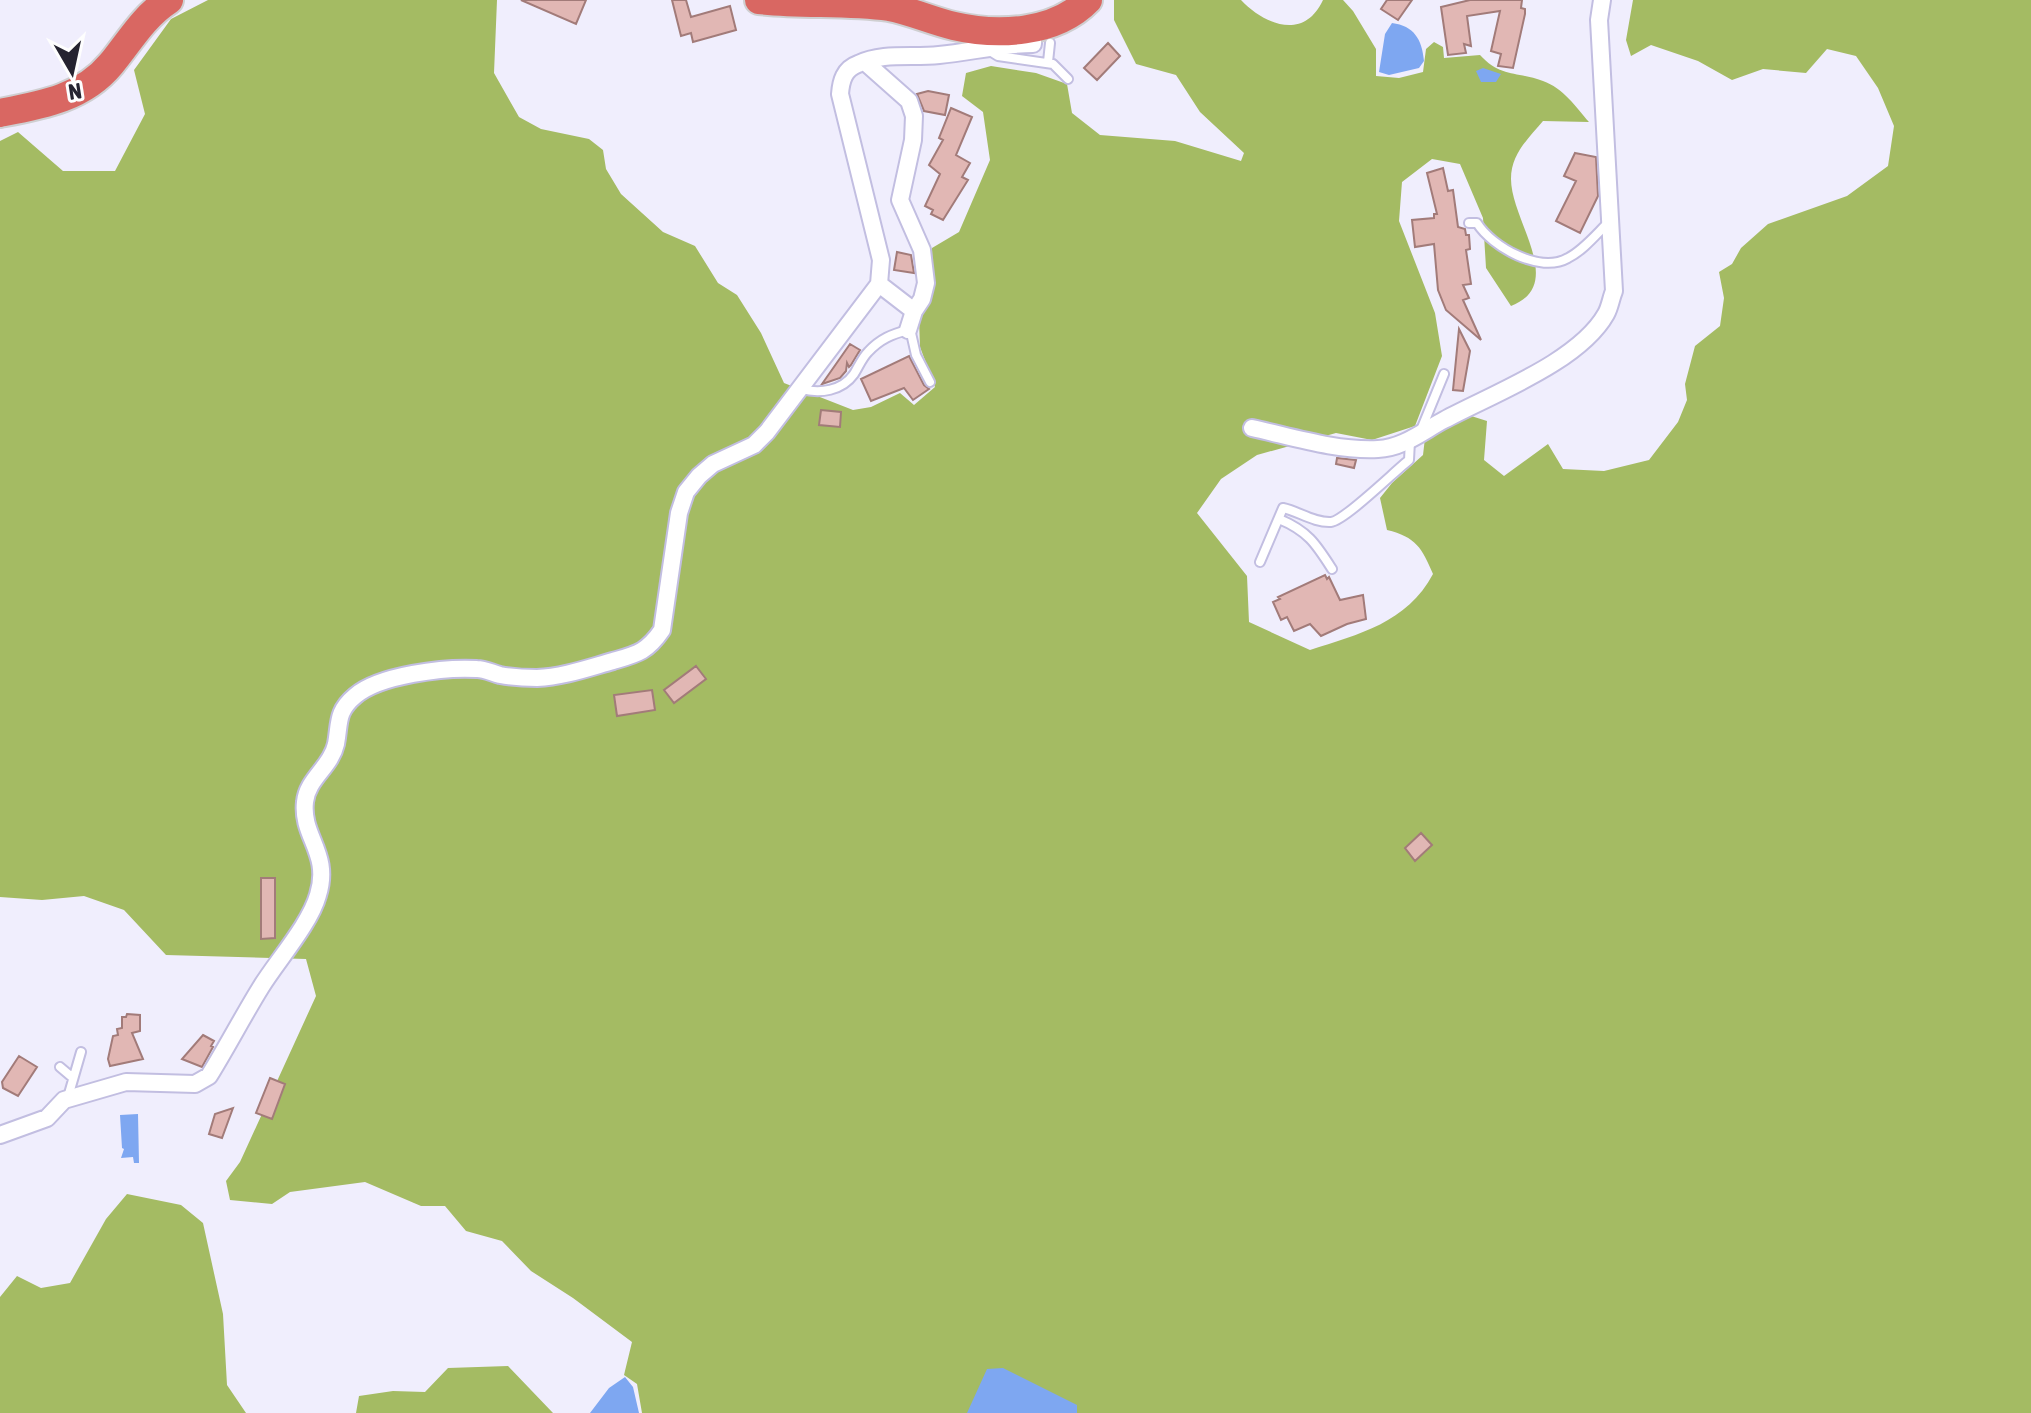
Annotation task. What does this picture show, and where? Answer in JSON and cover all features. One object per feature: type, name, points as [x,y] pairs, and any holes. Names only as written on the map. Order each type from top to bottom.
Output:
[{"type":"highway","points":[[0,113],[59,100],[93,83],[142,23],[169,0]]},
{"type":"highway","points":[[759,0],[891,7],[972,29],[1041,36],[1088,0]]},
{"type":"street","points":[[1252,428],[1347,448],[1381,449],[1414,438],[1558,361],[1606,314],[1614,291],[1599,20],[1602,0]]},
{"type":"street","points":[[0,1135],[47,1118],[67,1100],[126,1082],[195,1084],[209,1076],[318,898],[323,870],[307,824],[304,803],[309,787],[326,766],[336,746],[337,721],[352,698],[383,681],[450,669],[480,669],[500,675],[537,678],[578,671],[636,655],[653,643],[662,630],[679,513],[686,492],[713,464],[754,445],[767,432],[879,284],[881,260],[840,94],[841,79],[855,64],[884,56],[936,56],[1033,44],[1041,36]]},
{"type":"street","points":[[865,62],[909,101],[914,116],[913,140],[900,200],[917,235],[925,270],[922,299],[908,330]]},
{"type":"street","points":[[879,284],[914,311]]},
{"type":"lane","points":[[1041,36],[1048,62]]},
{"type":"lane","points":[[986,48],[998,56],[1048,62],[1068,79]]},
{"type":"lane","points":[[1469,223],[1477,223],[1481,230],[1511,253],[1546,264],[1568,259],[1611,220]]},
{"type":"lane","points":[[801,389],[812,392],[837,388],[855,373],[877,344],[888,336],[908,330],[930,382]]},
{"type":"lane","points":[[1260,562],[1283,508],[1331,522],[1346,516],[1409,460],[1414,438],[1444,374]]},
{"type":"lane","points":[[1279,519],[1313,538],[1332,569]]},
{"type":"lane","points":[[67,1100],[81,1052]]},
{"type":"lane","points":[[60,1067],[73,1078]]},
{"type":"green space","points":[[208,0],[497,0],[494,73],[519,117],[541,129],[589,139],[603,150],[606,169],[621,194],[663,232],[695,246],[718,283],[737,295],[761,333],[784,383],[853,410],[871,407],[900,393],[914,405],[935,387],[920,347],[919,319],[933,291],[932,248],[959,232],[990,160],[983,112],[962,96],[966,73],[991,66],[1036,73],[1067,84],[1072,113],[1100,135],[1175,141],[1241,161],[1244,153],[1200,112],[1176,75],[1136,64],[1114,20],[1114,0],[1241,0],[1272,22],[1295,25],[1315,13],[1323,0],[1343,0],[1376,49],[1376,76],[1399,78],[1423,72],[1426,49],[1434,42],[1443,47],[1444,58],[1480,55],[1502,71],[1534,78],[1557,88],[1589,122],[1543,121],[1521,147],[1514,162],[1511,179],[1513,196],[1536,267],[1535,283],[1527,296],[1511,306],[1486,268],[1483,218],[1460,164],[1432,159],[1402,182],[1399,221],[1435,313],[1442,356],[1415,426],[1372,440],[1336,433],[1257,455],[1221,479],[1197,513],[1247,576],[1249,622],[1310,650],[1364,632],[1396,615],[1422,591],[1433,574],[1417,545],[1405,536],[1387,530],[1380,498],[1423,455],[1425,438],[1468,415],[1487,421],[1484,460],[1504,476],[1548,444],[1563,469],[1604,471],[1649,460],[1678,422],[1687,400],[1685,384],[1695,346],[1720,326],[1724,298],[1719,272],[1732,264],[1741,248],[1768,224],[1847,196],[1888,166],[1894,126],[1878,88],[1856,56],[1827,49],[1806,73],[1763,69],[1732,80],[1698,61],[1651,45],[1631,56],[1626,40],[1633,0],[2031,0],[2031,1413],[642,1413],[637,1384],[624,1375],[632,1342],[531,1271],[502,1241],[466,1231],[445,1206],[421,1206],[365,1182],[290,1192],[272,1204],[230,1200],[226,1181],[240,1162],[316,996],[306,959],[166,955],[124,910],[84,896],[42,900],[0,897],[0,141],[18,132],[63,171],[115,171],[145,114],[134,70],[171,19]]},
{"type":"green space","points":[[127,1194],[181,1205],[203,1223],[223,1314],[227,1385],[246,1413],[0,1413],[0,1297],[17,1276],[41,1288],[70,1283],[106,1219]]},
{"type":"green space","points":[[508,1366],[553,1413],[356,1413],[359,1396],[393,1391],[425,1392],[448,1368]]},
{"type":"water","points":[[1392,23],[1406,27],[1419,40],[1424,61],[1419,68],[1389,75],[1379,72],[1385,34]]},
{"type":"water","points":[[1483,68],[1501,74],[1496,82],[1481,82],[1476,71]]},
{"type":"water","points":[[138,1114],[139,1163],[134,1163],[133,1157],[121,1158],[124,1149],[120,1115]]},
{"type":"water","points":[[1003,1368],[1077,1405],[1077,1413],[967,1413],[987,1369]]},
{"type":"water","points":[[625,1377],[633,1387],[639,1413],[590,1413],[609,1388]]},
{"type":"building","points":[[521,0],[586,0],[576,24]]},
{"type":"building","points":[[672,0],[686,0],[691,17],[730,6],[736,30],[693,42],[691,33],[681,36]]},
{"type":"building","points":[[1387,0],[1412,0],[1398,20],[1381,9]]},
{"type":"building","points":[[1470,0],[1522,0],[1521,8],[1525,9],[1525,14],[1513,68],[1498,66],[1501,54],[1491,51],[1500,11],[1467,16],[1471,46],[1464,44],[1466,53],[1448,55],[1441,7]]},
{"type":"building","points":[[1108,43],[1120,56],[1097,80],[1084,68]]},
{"type":"building","points":[[928,91],[949,95],[945,115],[924,111],[917,94]]},
{"type":"building","points":[[951,108],[972,117],[956,155],[970,163],[962,177],[968,180],[943,220],[931,214],[933,210],[925,206],[940,174],[929,165],[943,140],[939,138]]},
{"type":"building","points":[[1575,153],[1596,157],[1598,196],[1580,233],[1556,221],[1576,181],[1564,176]]},
{"type":"building","points":[[1443,168],[1448,191],[1453,190],[1458,227],[1465,229],[1466,235],[1469,235],[1470,249],[1466,250],[1471,284],[1463,285],[1469,298],[1463,300],[1481,340],[1446,310],[1438,290],[1434,244],[1415,247],[1412,220],[1434,218],[1437,214],[1427,173]]},
{"type":"building","points":[[897,252],[911,255],[914,273],[894,270]]},
{"type":"building","points":[[1459,329],[1470,351],[1463,391],[1453,390]]},
{"type":"building","points":[[850,344],[860,350],[851,365],[849,367],[847,363],[846,371],[840,378],[822,384]]},
{"type":"building","points":[[909,356],[929,389],[913,400],[904,388],[871,401],[861,379]]},
{"type":"building","points":[[821,410],[841,412],[840,427],[819,425]]},
{"type":"building","points":[[1337,458],[1356,460],[1354,468],[1336,464]]},
{"type":"building","points":[[1325,575],[1327,579],[1329,577],[1340,600],[1363,595],[1366,619],[1321,636],[1310,624],[1294,631],[1287,617],[1281,620],[1273,602]]},
{"type":"building","points":[[696,666],[706,679],[674,703],[664,690]]},
{"type":"building","points":[[652,690],[655,710],[617,716],[614,695]]},
{"type":"building","points":[[1421,833],[1432,845],[1415,861],[1405,848]]},
{"type":"building","points":[[261,878],[275,878],[275,938],[261,939]]},
{"type":"building","points":[[127,1014],[140,1015],[140,1031],[132,1033],[143,1059],[110,1066],[108,1059],[113,1036],[118,1035],[122,1017]]},
{"type":"building","points":[[203,1035],[214,1041],[202,1067],[182,1059]]},
{"type":"building","points":[[19,1056],[37,1067],[18,1096],[3,1088],[2,1082]]},
{"type":"building","points":[[270,1078],[285,1084],[272,1119],[256,1113]]},
{"type":"building","points":[[233,1108],[222,1138],[209,1134],[215,1114]]}]
